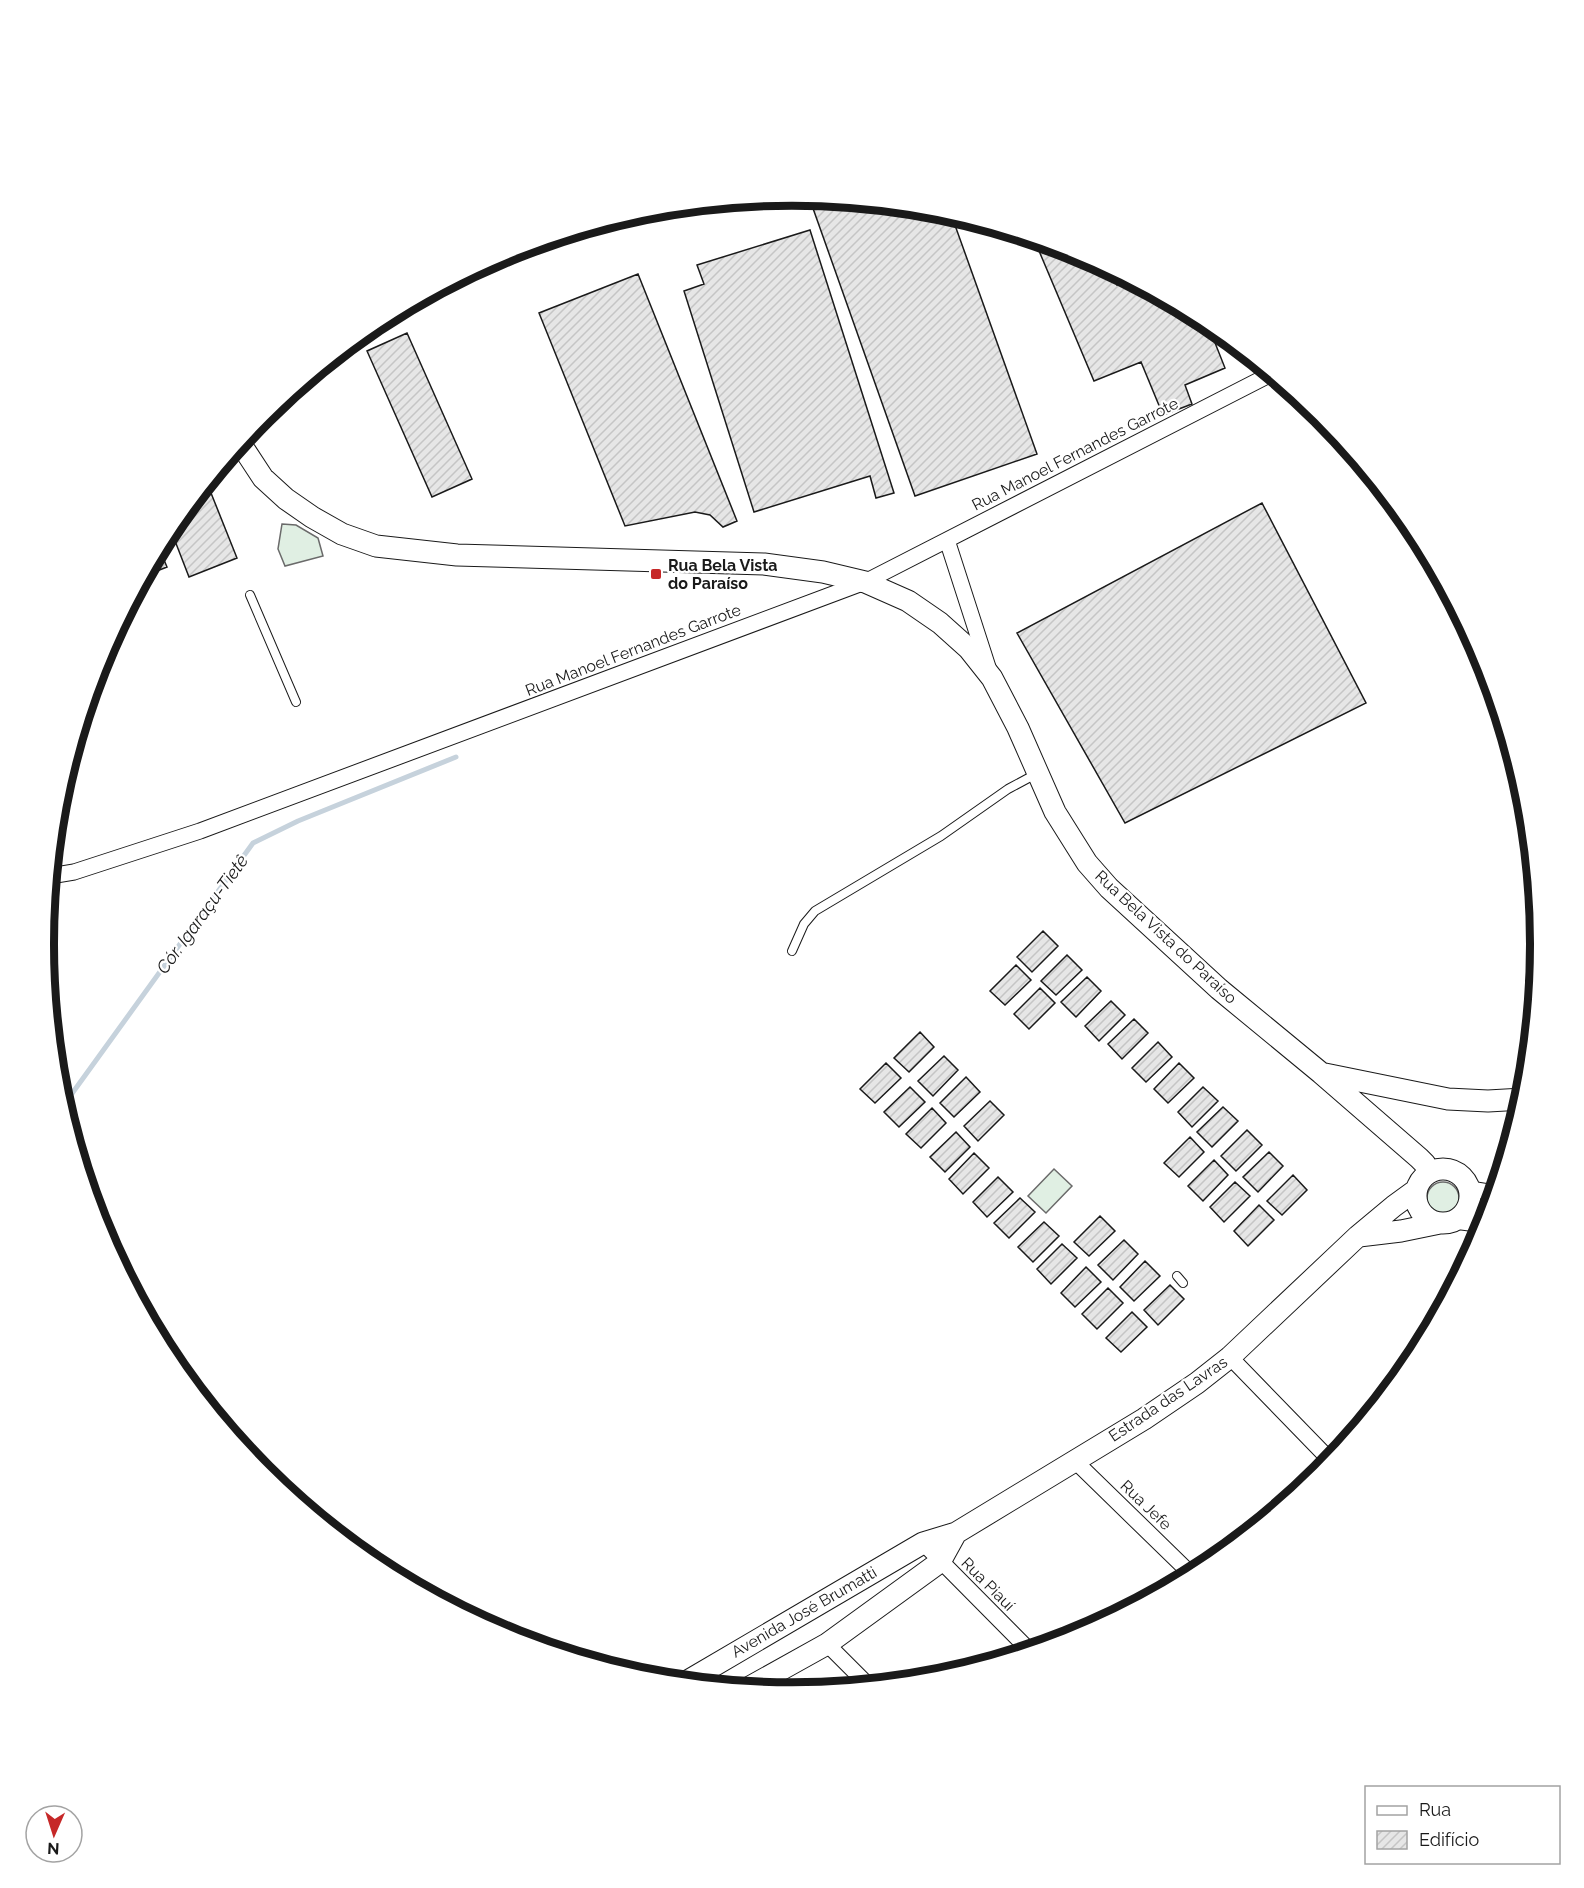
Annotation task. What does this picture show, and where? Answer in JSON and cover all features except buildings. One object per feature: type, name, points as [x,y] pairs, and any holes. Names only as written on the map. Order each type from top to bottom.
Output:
[{"type":"main road","name":"Rua Bela Vista do Paraíso","points":[[244,449],[263,478],[312,518],[342,534],[376,546],[457,555],[764,564],[823,572],[865,582],[908,601],[940,623],[969,649],[992,678],[1018,729],[1055,812],[1088,863],[1109,888],[1219,989],[1419,1158],[1425,1164],[1422,1182]]},
{"type":"main road","points":[[1321,1073],[1448,1099],[1513,1100]]},
{"type":"main road","points":[[1358,1236],[1447,1222],[1462,1216],[1471,1199],[1466,1180],[1451,1170],[1382,1110],[1372,1098],[1364,1082]]},
{"type":"main road","points":[[1447,1222],[1432,1221],[1419,1208],[1416,1199],[1422,1182],[1439,1169],[1451,1170]]},
{"type":"main road","name":"Estrada das Lavras","points":[[923,1543],[956,1533],[1075,1461],[1144,1419],[1230,1357],[1358,1236],[1422,1182]]},
{"type":"main road","name":"Estrada das Lavras","points":[[940,1562],[956,1533]]},
{"type":"main road","name":"Avenida José Brumatti","points":[[696,1676],[923,1543]]},
{"type":"main road","name":"Avenida José Brumatti","points":[[761,1681],[827,1644],[940,1562]]},
{"type":"street","name":"Rua Manoel Fernandes Garrote","points":[[58,875],[74,872],[200,831],[865,582],[1264,377]]},
{"type":"street","points":[[947,540],[992,678]]},
{"type":"street","points":[[1470,1189],[1487,1192]]},
{"type":"street","points":[[1447,1222],[1475,1224]]},
{"type":"street","points":[[1230,1357],[1325,1455]]},
{"type":"street","name":"Rua Jefe","points":[[1075,1461],[1185,1568]]},
{"type":"street","name":"Rua Piauí","points":[[923,1543],[1024,1645]]},
{"type":"street","points":[[827,1644],[861,1678]]},
{"type":"lane","points":[[250,594],[296,702]]},
{"type":"lane","points":[[792,951],[804,924],[815,911],[941,836],[1008,789],[1038,773]]},
{"type":"green space","points":[[282,524],[296,525],[318,538],[323,556],[285,566],[278,549]]},
{"type":"green space","points":[[1054,1169],[1072,1186],[1046,1213],[1028,1196]]},
{"type":"green space","points":[[1443,1182],[1454,1187],[1459,1198],[1454,1209],[1443,1214],[1432,1209],[1427,1198],[1432,1187]]},
{"type":"waterway","name":"Cór. Igaraçu-Tietê","points":[[70,1096],[253,843],[298,821],[456,757]]},
{"type":"place","name":"Rua Bela Vista do Paraíso","points":[[656,574]]}]
